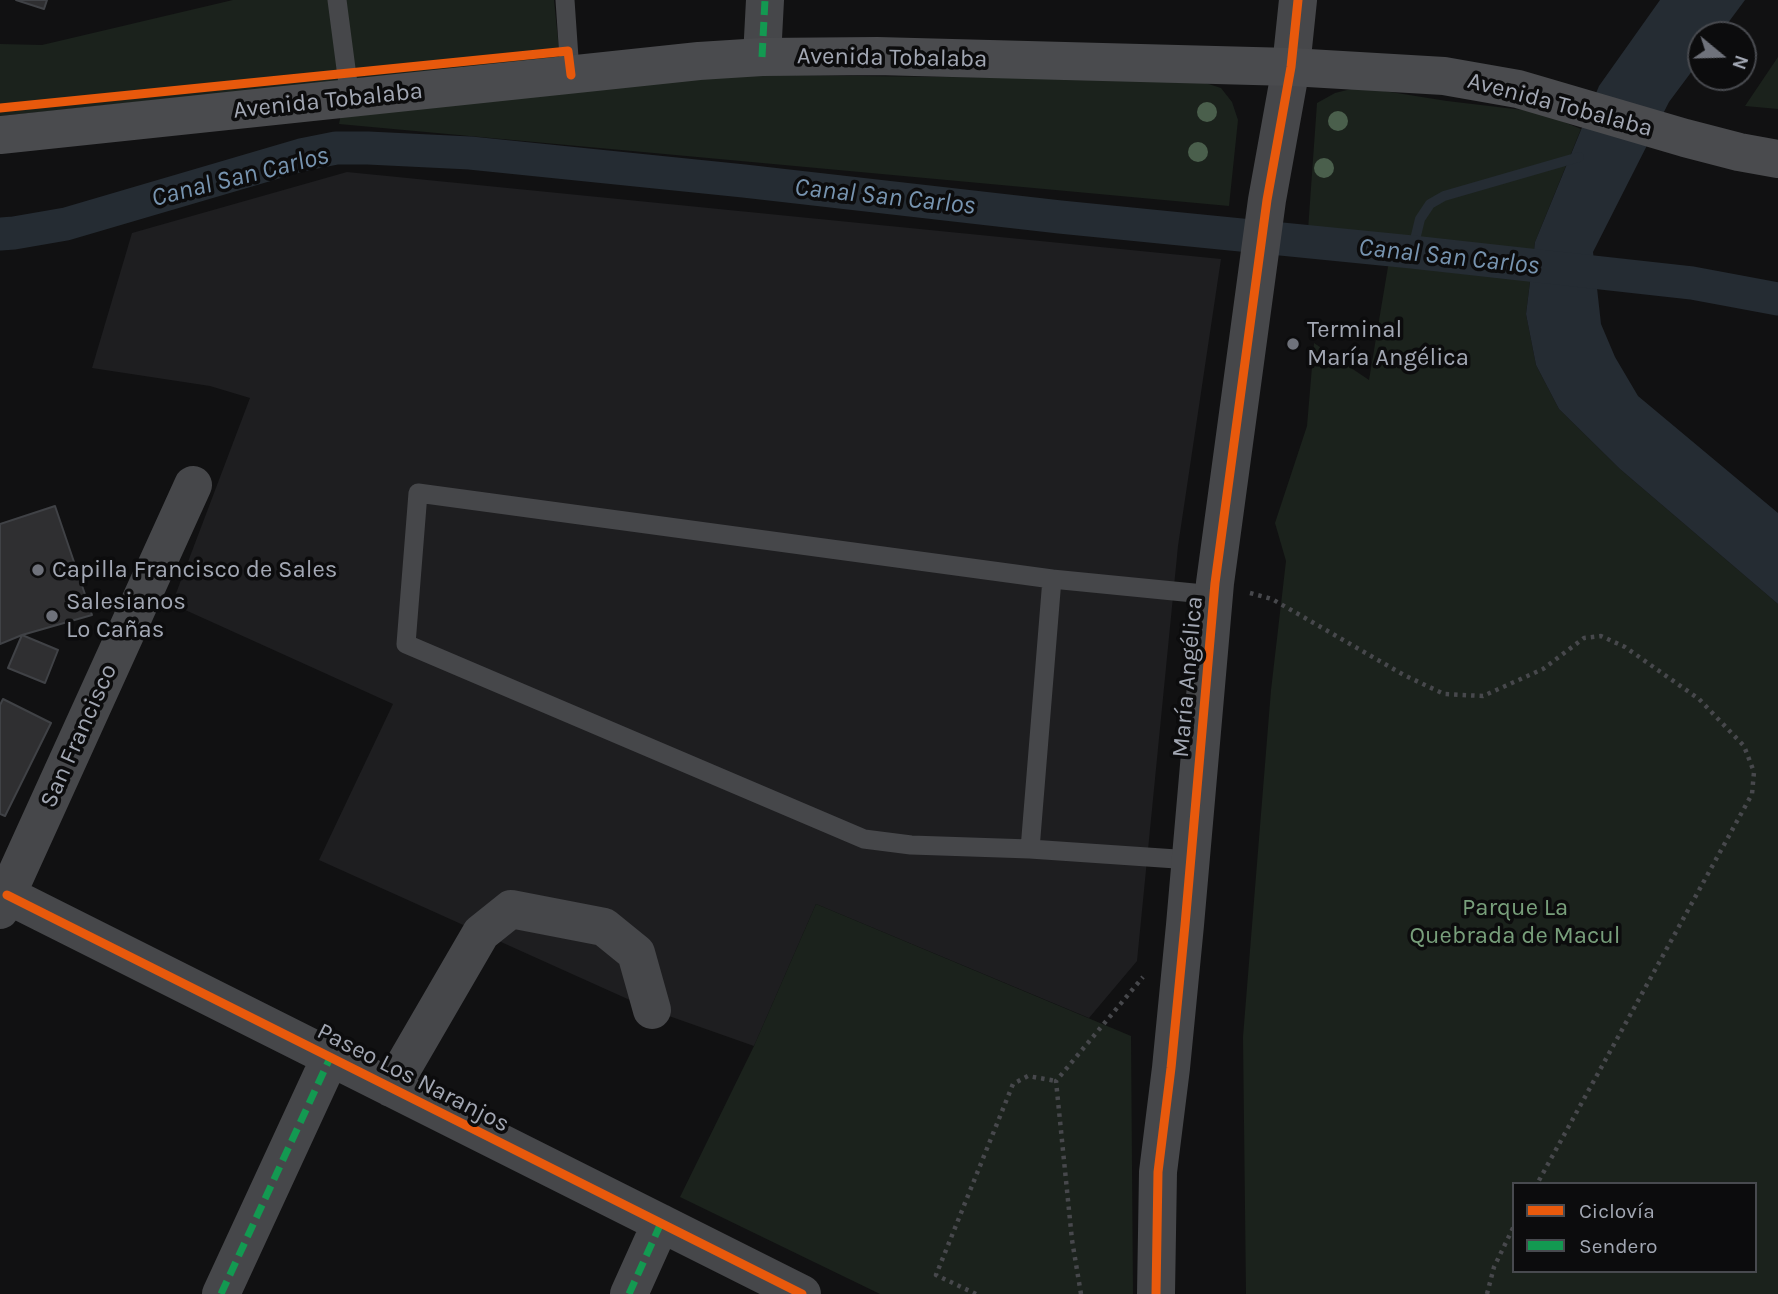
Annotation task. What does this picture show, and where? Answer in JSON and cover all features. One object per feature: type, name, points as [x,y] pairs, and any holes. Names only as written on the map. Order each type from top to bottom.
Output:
[{"type":"main road","name":"Avenida Tobalaba","points":[[0,135],[699,61],[762,57],[877,56],[1291,67],[1444,76],[1553,99],[1685,138],[1778,159]]},
{"type":"street","points":[[762,57],[765,0]]},
{"type":"street","name":"María Angélica","points":[[1156,1294],[1158,1172],[1171,1068],[1215,589],[1267,200],[1291,67],[1298,0]]},
{"type":"street","name":"San Francisco","points":[[4,903],[193,485]]},
{"type":"street","name":"Paseo Los Naranjos","points":[[4,903],[330,1058],[802,1294]]},
{"type":"street","points":[[391,1088],[481,933],[511,909],[604,927],[636,953],[652,1010]]},
{"type":"street","points":[[221,1294],[330,1058]]},
{"type":"street","points":[[628,1294],[661,1223]]},
{"type":"lane","points":[[337,0],[350,99]]},
{"type":"lane","points":[[565,0],[569,58]]},
{"type":"lane","points":[[1191,860],[1030,849],[911,845],[864,839],[405,644],[418,493],[1052,579],[1215,589]]},
{"type":"lane","points":[[1030,849],[1052,579]]},
{"type":"path","points":[[1215,589],[1272,599],[1404,675],[1444,694],[1483,696],[1543,669],[1584,638],[1601,636],[1625,647],[1699,699],[1744,747],[1754,772],[1752,794],[1538,1182]]},
{"type":"path","points":[[1081,1294],[1072,1240],[1056,1082],[1151,967]]},
{"type":"path","points":[[976,1294],[936,1275],[1013,1084],[1028,1076],[1056,1082]]},
{"type":"path","points":[[1486,1294],[1494,1267],[1512,1230]]},
{"type":"shaded area","points":[[1660,0],[1745,0],[1729,21],[1687,21],[1687,78],[1669,102],[1593,252],[1601,324],[1615,357],[1638,396],[1778,513],[1778,604],[1620,469],[1559,409],[1536,365],[1526,314],[1535,242],[1599,86]]},
{"type":"shaded area","points":[[347,172],[1221,259],[1178,546],[1137,961],[1089,1018],[816,904],[754,1046],[652,1010],[319,860],[393,704],[172,604],[250,398],[210,386],[92,368],[132,233]]},
{"type":"green space","points":[[233,0],[554,0],[560,59],[0,116],[0,44],[42,45]]},
{"type":"green space","points":[[1778,57],[1778,109],[1745,106]]},
{"type":"green space","points":[[697,74],[1196,80],[1221,88],[1232,102],[1238,120],[1229,206],[339,124],[341,114]]},
{"type":"green space","name":"Parque La Quebrada de Macul","points":[[1359,87],[1540,112],[1581,129],[1535,242],[1526,314],[1536,365],[1559,409],[1620,469],[1778,604],[1778,1294],[1246,1294],[1243,1037],[1271,690],[1286,561],[1275,523],[1307,426],[1314,343],[1369,380],[1393,237],[1308,230],[1317,103],[1335,93]]},
{"type":"green space","points":[[816,904],[1131,1036],[1133,1294],[880,1294],[680,1197],[754,1046]]},
{"type":"building","points":[[16,0],[47,0],[44,9]]},
{"type":"building","name":"Capilla Francisco de Sales","points":[[55,506],[92,615],[0,644],[0,524]]},
{"type":"building","points":[[22,635],[58,650],[45,683],[8,668]]},
{"type":"building","points":[[3,699],[51,723],[5,816],[0,814],[0,705]]},
{"type":"waterway","name":"Canal San Carlos","points":[[0,234],[66,224],[301,155],[336,148],[368,148],[470,153],[1412,252],[1692,283],[1778,299]]},
{"type":"waterway","points":[[1412,252],[1420,219],[1430,204],[1444,196],[1579,157]]},
{"type":"marked path","points":[[762,57],[765,0]]},
{"type":"marked path","points":[[221,1294],[330,1058]]},
{"type":"marked path","points":[[629,1294],[661,1223]]},
{"type":"cycle path","points":[[1156,1294],[1158,1172],[1185,925],[1215,583],[1267,200],[1291,67],[1298,0]]},
{"type":"cycle path","points":[[0,108],[568,51],[571,75]]},
{"type":"cycle path","points":[[7,895],[802,1294]]},
{"type":"place","name":"Terminal María Angélica","points":[[1293,344]]},
{"type":"place","name":"Capilla Francisco de Sales","points":[[38,570]]},
{"type":"place","name":"Salesianos Lo Cañas","points":[[52,616]]}]
